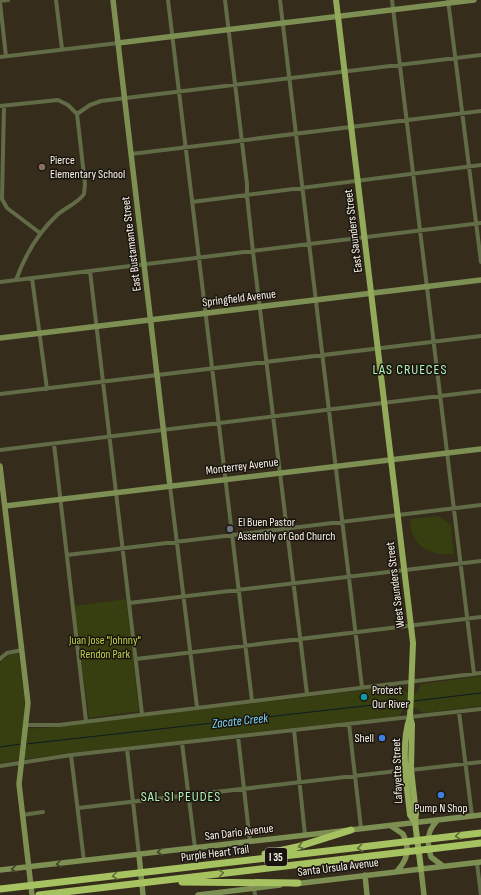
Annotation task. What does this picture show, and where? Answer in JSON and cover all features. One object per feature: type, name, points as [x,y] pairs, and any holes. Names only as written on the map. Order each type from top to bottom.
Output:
[{"type":"highway","points":[[217,863],[297,847],[351,830]]},
{"type":"highway","name":"Purple Heart Trail","points":[[0,889],[481,833]]},
{"type":"highway","name":"Purple Heart Trail","points":[[39,895],[481,843]]},
{"type":"highway","points":[[172,880],[188,882],[298,883]]},
{"type":"main road","name":"East Saunders Street","points":[[336,0],[391,459]]},
{"type":"main road","name":"West Saunders Street","points":[[391,459],[414,648],[411,708]]},
{"type":"main road","name":"Lafayette Street","points":[[411,708],[410,717],[412,724],[409,770],[416,814],[415,822],[421,869]]},
{"type":"street","points":[[6,56],[0,2],[8,0]]},
{"type":"street","points":[[56,0],[62,49]]},
{"type":"street","name":"East Bustamante Street","points":[[113,0],[170,486]]},
{"type":"street","points":[[168,0],[252,701]]},
{"type":"street","points":[[225,0],[247,184],[259,307],[307,694]]},
{"type":"street","points":[[280,0],[362,688]]},
{"type":"street","points":[[392,0],[474,674]]},
{"type":"street","points":[[0,57],[474,0]]},
{"type":"street","points":[[448,2],[469,166],[479,223],[481,262]]},
{"type":"street","points":[[77,114],[96,103],[124,98],[481,55]]},
{"type":"street","points":[[16,280],[23,260],[40,233],[57,216],[84,194],[85,184],[77,114],[68,105],[58,100],[2,106],[2,199],[7,208],[40,233]]},
{"type":"street","points":[[131,154],[481,111]]},
{"type":"street","points":[[192,202],[358,182],[413,173],[481,165]]},
{"type":"street","points":[[0,282],[479,223]]},
{"type":"street","points":[[90,271],[142,714]]},
{"type":"street","points":[[32,278],[47,389]]},
{"type":"street","name":"Springfield Avenue","points":[[0,338],[481,280]]},
{"type":"street","points":[[0,394],[481,336]]},
{"type":"street","points":[[0,450],[329,411],[481,391]]},
{"type":"street","points":[[54,444],[86,721]]},
{"type":"street","name":"Monterrey Avenue","points":[[5,506],[481,449]]},
{"type":"street","points":[[0,466],[28,703],[27,728],[19,784],[32,895]]},
{"type":"street","points":[[170,486],[197,708]]},
{"type":"street","points":[[67,555],[481,505]]},
{"type":"street","points":[[129,603],[481,561]]},
{"type":"street","points":[[136,659],[481,617]]},
{"type":"street","points":[[0,659],[8,652],[22,650]]},
{"type":"street","points":[[27,728],[481,673]]},
{"type":"street","points":[[0,766],[22,761],[71,755],[481,709]]},
{"type":"street","points":[[460,712],[472,816]]},
{"type":"street","points":[[349,724],[361,828]]},
{"type":"street","points":[[294,730],[306,835]]},
{"type":"street","points":[[238,736],[250,842]]},
{"type":"street","points":[[182,743],[194,848]]},
{"type":"street","points":[[127,749],[143,895]]},
{"type":"street","points":[[71,755],[84,861]]},
{"type":"street","points":[[78,808],[481,762]]},
{"type":"street","points":[[22,815],[43,812]]},
{"type":"street","name":"San Dario Avenue","points":[[0,870],[481,815]]},
{"type":"street","points":[[438,820],[430,828],[428,838],[431,857],[443,866]]},
{"type":"street","points":[[391,825],[403,834],[408,851],[405,861],[397,871]]},
{"type":"street","points":[[479,862],[480,895]]},
{"type":"street","name":"Santa Ursula Avenue","points":[[198,895],[479,862]]},
{"type":"street","name":"Lafayette Street","points":[[421,869],[424,895]]},
{"type":"street","points":[[365,875],[367,895]]},
{"type":"street","points":[[254,888],[255,895]]},
{"type":"green space","points":[[439,516],[451,525],[454,554],[430,551],[417,542],[413,536],[410,519]]},
{"type":"green space","name":"Juan Jose \"Johnny\" Rendon Park","points":[[126,599],[139,711],[89,718],[74,606]]},
{"type":"green space","points":[[17,653],[19,655],[25,702],[23,729],[56,727],[397,686],[407,692],[417,693],[421,684],[481,676],[481,706],[423,713],[416,708],[406,707],[399,716],[61,754],[0,763],[0,663],[9,655]]},
{"type":"waterway","name":"Zacate Creek","points":[[414,701],[481,693]]},
{"type":"waterway","name":"Zacate Creek","points":[[26,744],[409,701]]},
{"type":"waterway","name":"Zacate Creek","points":[[0,747],[21,744]]},
{"type":"place","name":"Pierce Elementary School","points":[[42,167]]},
{"type":"place","name":"El Buen Pastor Assembly of God Church","points":[[230,529]]},
{"type":"place","name":"Protect Our River","points":[[364,697]]},
{"type":"place","name":"Shell","points":[[382,738]]},
{"type":"place","name":"Pump N Shop","points":[[441,795]]},
{"type":"district","name":"LAS CRUECES","points":[[410,369]]},
{"type":"district","name":"SAL SI PEUDES","points":[[181,796]]}]
